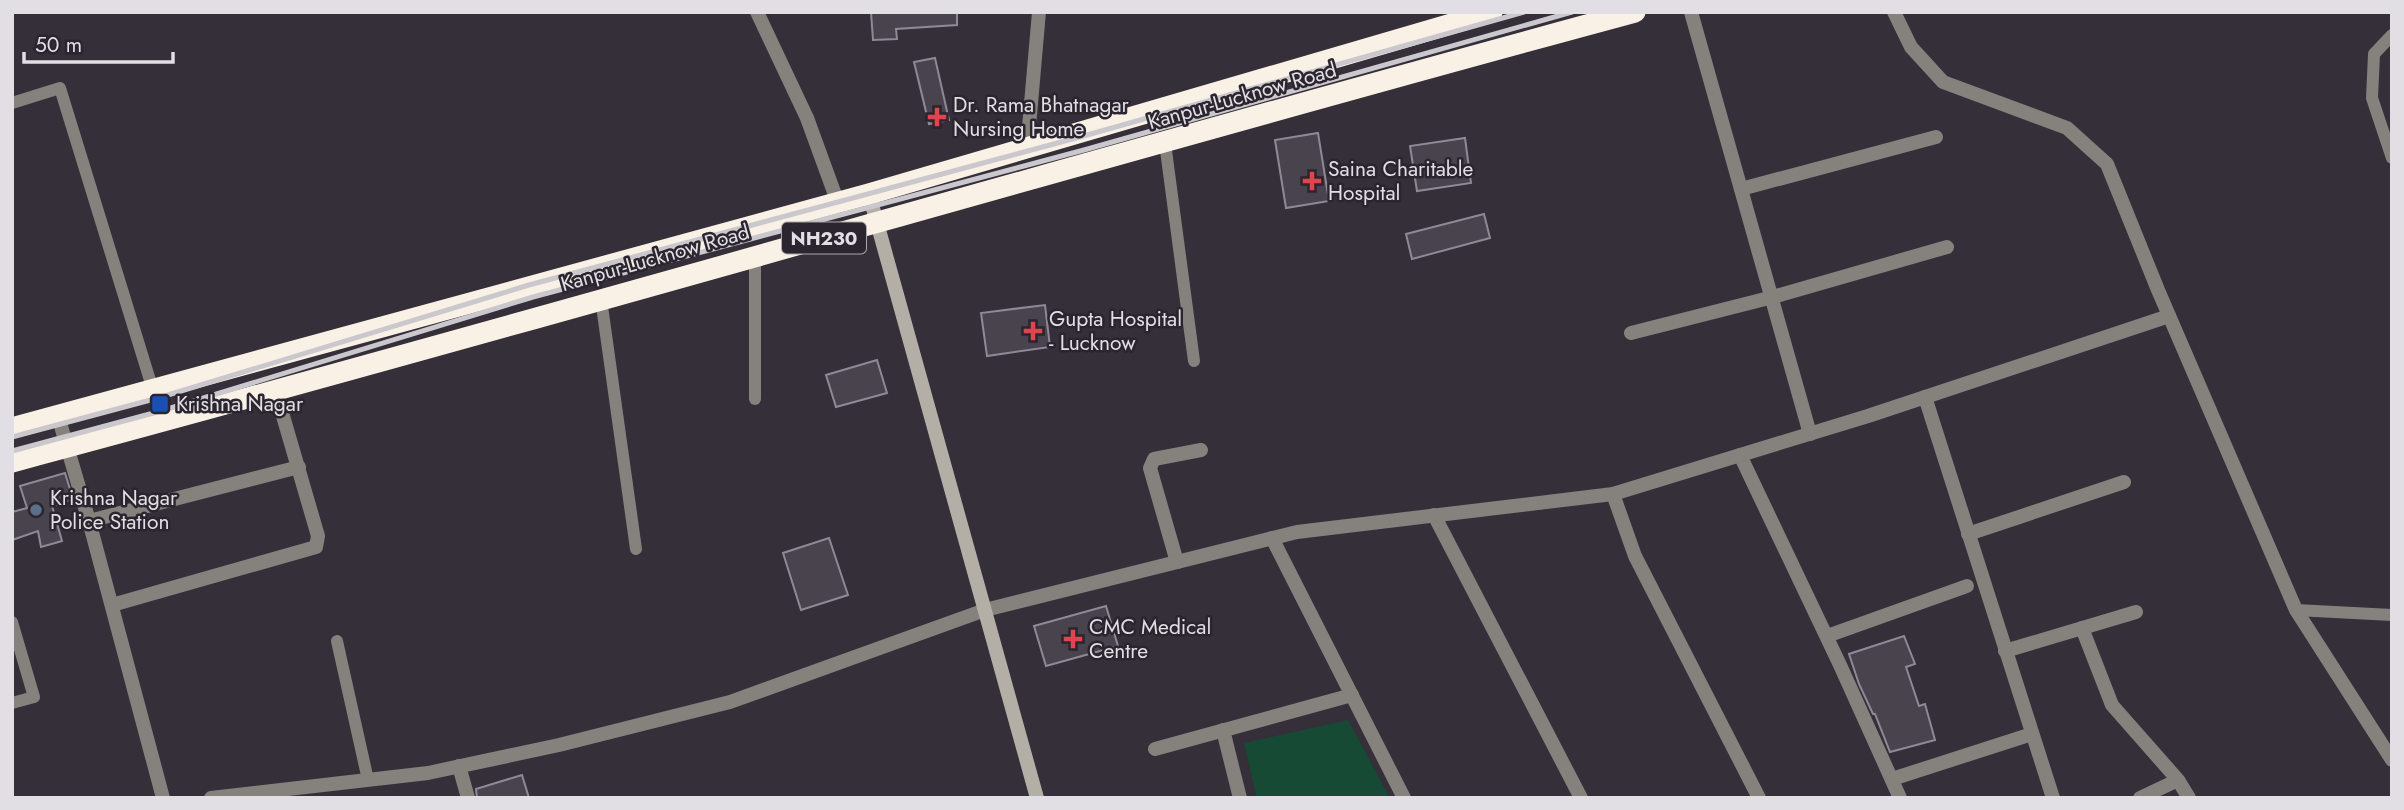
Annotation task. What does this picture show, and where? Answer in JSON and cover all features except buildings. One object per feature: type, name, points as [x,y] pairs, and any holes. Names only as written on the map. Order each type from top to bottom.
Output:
[{"type":"highway","name":"Kanpur-Lucknow Road","points":[[12,428],[838,203],[1492,12]]},
{"type":"highway","name":"Kanpur-Lucknow Road","points":[[12,461],[276,392],[1635,12]]},
{"type":"street","points":[[757,12],[807,118],[838,203]]},
{"type":"street","points":[[1027,149],[1039,12]]},
{"type":"street","points":[[1690,12],[1769,298],[1810,434]]},
{"type":"street","points":[[1894,12],[1911,47],[1943,82],[2067,128],[2107,164],[2169,316],[2296,610],[2392,760]]},
{"type":"street","points":[[1741,189],[1936,137]]},
{"type":"street","points":[[869,194],[1037,798]]},
{"type":"street","points":[[1631,334],[1947,247]]},
{"type":"street","points":[[211,798],[428,773],[559,745],[730,702],[985,610],[1297,531],[1613,494],[1810,434],[2169,316]]},
{"type":"street","points":[[112,605],[316,547],[318,536],[276,392]]},
{"type":"street","points":[[1925,397],[2053,798]]},
{"type":"street","points":[[58,416],[163,798]]},
{"type":"street","points":[[1177,562],[1150,468],[1154,459],[1201,450]]},
{"type":"street","points":[[1740,455],[1827,636],[1900,798]]},
{"type":"street","points":[[89,521],[299,467]]},
{"type":"street","points":[[1968,534],[2124,482]]},
{"type":"street","points":[[1613,494],[1635,556],[1759,798]]},
{"type":"street","points":[[1434,515],[1581,798]]},
{"type":"street","points":[[1272,538],[1404,798]]},
{"type":"street","points":[[1827,636],[1967,586]]},
{"type":"street","points":[[2005,651],[2136,612]]},
{"type":"street","points":[[2082,628],[2112,705],[2178,780],[2189,798]]},
{"type":"street","points":[[1155,749],[1352,695]]},
{"type":"street","points":[[1223,730],[1240,798]]},
{"type":"street","points":[[1892,779],[2032,734]]},
{"type":"street","points":[[459,766],[468,798]]},
{"type":"street","points":[[2140,798],[2178,780]]},
{"type":"lane","points":[[2392,35],[2374,54],[2372,98],[2392,158]]},
{"type":"lane","points":[[12,103],[60,88],[153,390]]},
{"type":"lane","points":[[1165,143],[1194,361]]},
{"type":"lane","points":[[755,256],[755,399]]},
{"type":"lane","points":[[601,299],[636,549]]},
{"type":"lane","points":[[2296,610],[2392,615]]},
{"type":"lane","points":[[12,622],[34,697],[12,703]]},
{"type":"lane","points":[[337,641],[368,780]]},
{"type":"green space","points":[[1348,720],[1390,798],[1257,798],[1244,743]]},
{"type":"railway","points":[[12,437],[158,398],[529,285],[1080,137],[1524,12]]},
{"type":"railway","points":[[12,451],[161,411],[533,297],[1084,150],[1572,12]]},
{"type":"place","name":"Dr. Rama Bhatnagar Nursing Home","points":[[937,117]]},
{"type":"place","name":"Saina Charitable Hospital","points":[[1312,181]]},
{"type":"place","name":"Gupta Hospital - Lucknow","points":[[1033,331]]},
{"type":"place","name":"Krishna Nagar","points":[[160,404]]},
{"type":"place","name":"Krishna Nagar Police Station","points":[[36,510]]},
{"type":"place","name":"CMC Medical Centre","points":[[1073,639]]}]
